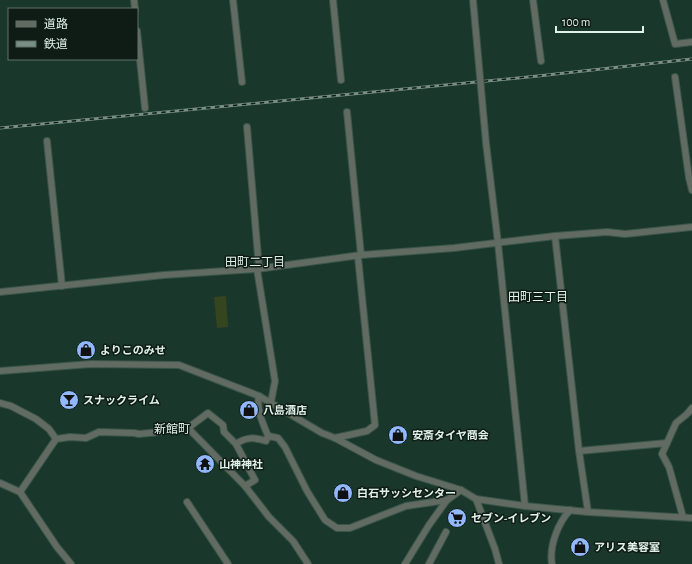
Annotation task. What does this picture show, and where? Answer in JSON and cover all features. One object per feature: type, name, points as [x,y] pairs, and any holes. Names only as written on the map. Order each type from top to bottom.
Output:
[{"type":"street","points":[[233,0],[242,82]]},
{"type":"street","points":[[334,0],[340,80]]},
{"type":"street","points":[[473,0],[486,143],[498,243],[525,506]]},
{"type":"street","points":[[533,0],[541,61]]},
{"type":"street","points":[[662,0],[675,44],[692,42]]},
{"type":"street","points":[[138,41],[145,108]]},
{"type":"street","points":[[675,77],[692,190]]},
{"type":"street","points":[[335,438],[367,431],[375,425],[347,112]]},
{"type":"street","points":[[247,126],[258,268],[275,381],[271,402]]},
{"type":"street","points":[[47,141],[62,286]]},
{"type":"street","points":[[0,292],[164,274],[258,268],[555,236],[607,232],[625,234],[692,227]]},
{"type":"street","points":[[555,236],[579,451],[588,512]]},
{"type":"street","points":[[0,371],[91,364],[180,366],[259,396],[322,433],[335,438],[376,460],[416,476],[461,490],[476,499],[525,506],[588,512],[692,518]]},
{"type":"street","points":[[259,396],[257,404],[268,436]]},
{"type":"street","points":[[0,403],[11,406],[36,419],[49,429],[56,439]]},
{"type":"street","points":[[683,517],[669,467],[662,454],[676,423],[692,408]]},
{"type":"street","points":[[245,486],[256,480],[236,444],[224,432],[222,425],[208,413],[188,428],[245,486],[269,517],[293,541],[308,564]]},
{"type":"street","points":[[20,492],[56,439],[70,437],[86,438],[99,432],[139,434],[160,432],[159,428]]},
{"type":"street","points":[[236,444],[244,439],[254,438],[266,440],[268,436]]},
{"type":"street","points":[[268,436],[278,438],[285,447],[325,520],[337,528],[350,528],[406,506],[447,500]]},
{"type":"street","points":[[579,451],[667,443]]},
{"type":"street","points":[[0,483],[20,492],[57,547],[71,564]]},
{"type":"street","points":[[405,564],[429,525],[447,500],[461,490]]},
{"type":"street","points":[[476,499],[495,549],[499,564]]},
{"type":"street","points":[[187,502],[228,564]]},
{"type":"street","points":[[552,564],[555,537],[570,510]]},
{"type":"street","points":[[429,564],[446,532]]},
{"type":"green space","points":[[226,296],[228,327],[217,328],[214,297]]},
{"type":"railway","points":[[0,128],[538,76],[692,59]]},
{"type":"place","name":"よりこのみせ","points":[[86,350]]},
{"type":"place","name":"スナックライム","points":[[69,400]]},
{"type":"place","name":"八島酒店","points":[[249,410]]},
{"type":"place","name":"安斎タイヤ商会","points":[[398,435]]},
{"type":"place","name":"山神神社","points":[[205,464]]},
{"type":"place","name":"白石サッシセンター","points":[[343,493]]},
{"type":"place","name":"セブン-イレブン","points":[[457,518]]},
{"type":"place","name":"アリス美容室","points":[[580,547]]},
{"type":"district","name":"田町二丁目","points":[[255,262]]},
{"type":"district","name":"田町三丁目","points":[[538,297]]},
{"type":"district","name":"新館町","points":[[172,429]]}]
